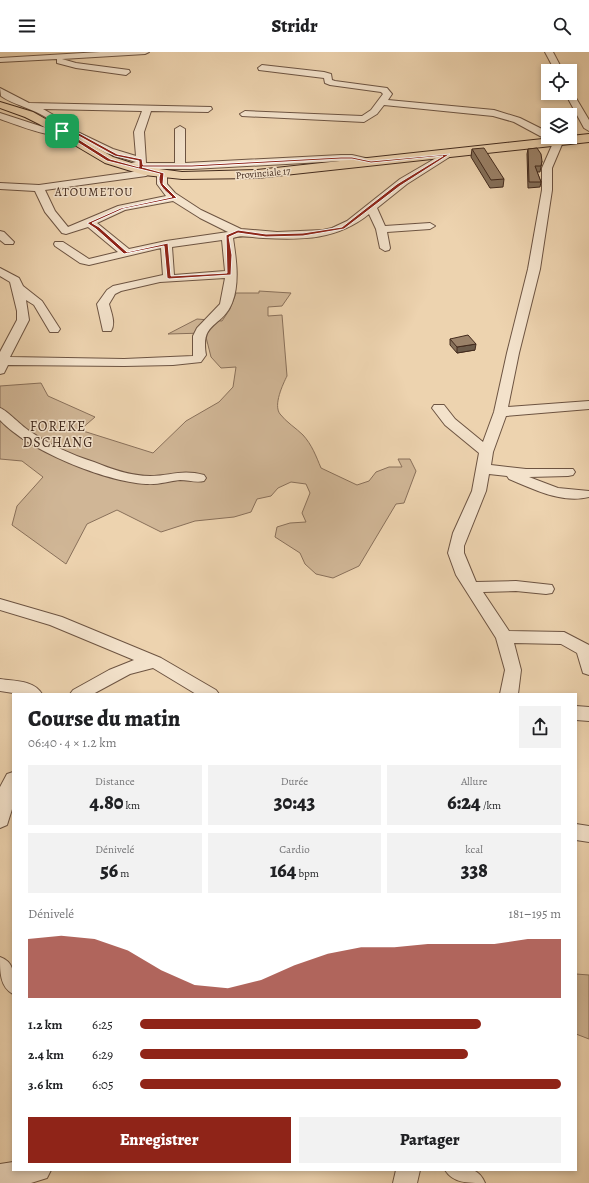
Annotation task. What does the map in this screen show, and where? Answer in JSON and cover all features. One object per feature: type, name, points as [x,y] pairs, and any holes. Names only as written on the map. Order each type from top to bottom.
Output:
[{"type":"main road","name":"Provinciale 17","points":[[0,105],[31,115],[62,131],[109,160],[145,168],[227,176],[448,154],[541,140]]},
{"type":"main road","name":"Provinciale 17","points":[[577,138],[589,138]]},
{"type":"street","points":[[1,59],[10,52]]},
{"type":"street","points":[[1,59],[145,52]]},
{"type":"street","points":[[550,52],[556,64]]},
{"type":"street","points":[[53,57],[73,66],[111,68],[126,72]]},
{"type":"street","points":[[244,114],[356,120],[369,116],[383,102],[388,94],[384,90],[333,83],[328,81],[328,76],[320,74],[262,68]]},
{"type":"street","points":[[0,90],[12,99],[54,119],[62,131]]},
{"type":"street","points":[[574,100],[589,128]]},
{"type":"street","points":[[383,102],[494,113],[517,120],[541,132]]},
{"type":"street","points":[[29,106],[208,109]]},
{"type":"street","points":[[147,108],[139,132],[145,168],[160,179],[161,184],[175,197],[233,234]]},
{"type":"street","points":[[0,116],[42,130],[62,131]]},
{"type":"street","points":[[180,129],[180,166]]},
{"type":"street","points":[[509,693],[513,670],[504,637],[464,575],[456,553],[456,546],[460,533],[479,491],[486,452],[502,412],[513,353],[534,269],[547,190],[547,168],[551,144]]},
{"type":"street","points":[[59,244],[84,261],[95,261],[166,244],[233,234],[303,235],[335,231],[348,225],[398,185],[448,154]]},
{"type":"street","points":[[0,186],[39,188],[145,168],[335,158],[352,158],[371,162]]},
{"type":"street","points":[[39,188],[50,212],[66,230],[89,223],[122,208],[175,197]]},
{"type":"street","points":[[371,206],[381,229],[385,248]]},
{"type":"street","points":[[89,223],[98,228],[126,253]]},
{"type":"street","points":[[381,229],[430,226]]},
{"type":"street","points":[[0,234],[9,242]]},
{"type":"street","points":[[0,271],[15,280],[22,301],[23,320],[1,366],[110,362],[130,364],[197,359],[200,355],[198,335],[226,304],[229,296],[230,255],[233,234]]},
{"type":"street","points":[[166,244],[169,278]]},
{"type":"street","points":[[107,328],[107,319],[103,304],[111,292],[124,285],[169,278],[229,274]]},
{"type":"street","points":[[18,288],[38,303],[54,329]]},
{"type":"street","points":[[502,412],[589,405]]},
{"type":"street","points":[[439,408],[445,417],[486,452]]},
{"type":"street","points":[[0,412],[6,421],[31,439],[99,469],[120,476],[155,481],[178,476],[199,478]]},
{"type":"street","points":[[483,470],[506,472],[568,472]]},
{"type":"street","points":[[506,472],[558,494],[584,494]]},
{"type":"street","points":[[472,587],[516,586],[546,588]]},
{"type":"street","points":[[0,604],[56,621],[99,640],[156,662],[208,693]]},
{"type":"street","points":[[504,637],[564,638],[584,650],[589,669]]},
{"type":"street","points":[[81,693],[121,670],[137,664],[156,662]]},
{"type":"street","points":[[0,685],[24,688],[32,693]]},
{"type":"street","points":[[577,713],[589,714]]},
{"type":"street","points":[[0,820],[8,789],[12,781]]},
{"type":"street","points":[[577,832],[589,834]]},
{"type":"street","points":[[0,966],[12,983]]},
{"type":"street","points":[[0,1176],[32,1171]]},
{"type":"street","points":[[405,1183],[408,1171]]},
{"type":"street","points":[[458,1171],[473,1183]]},
{"type":"shaded area","points":[[259,291],[291,293],[282,306],[268,307],[268,316],[282,315],[287,376],[279,395],[278,410],[282,417],[300,432],[309,443],[321,468],[357,485],[369,481],[376,472],[389,467],[402,467],[398,459],[410,459],[416,471],[404,503],[396,504],[359,566],[333,578],[316,574],[305,564],[300,553],[275,537],[277,527],[290,523],[306,522],[302,513],[310,493],[306,484],[291,482],[278,488],[271,496],[257,499],[251,512],[234,517],[195,521],[161,532],[117,510],[87,524],[66,564],[12,525],[17,506],[43,477],[22,461],[0,459],[0,386],[41,383],[48,396],[95,417],[80,430],[153,453],[186,421],[219,402],[233,387],[236,367],[221,368],[211,357],[205,333],[168,334],[197,319],[222,321],[230,309],[236,293],[259,293]]},
{"type":"shaded area","points":[[577,974],[589,975],[589,1039],[577,1034]]},
{"type":"building","points":[[484,148],[504,179],[491,180],[472,149]]},
{"type":"building","points":[[537,148],[541,154],[542,161],[541,166],[535,166],[541,182],[529,182],[528,149]]},
{"type":"building","points":[[468,335],[476,344],[457,347],[450,339]]},
{"type":"district","name":"ATOUMETOU","points":[[94,192]]},
{"type":"district","name":"FOREKE DSCHANG","points":[[58,434]]},
{"type":"route","points":[[62,128],[76,133],[116,155],[127,159],[141,160],[141,166],[192,166],[341,158],[362,159],[371,162],[448,154],[398,185],[343,228],[335,231],[303,235],[266,235],[238,232],[227,236],[230,255],[229,274],[169,278],[166,244],[126,253],[111,242],[98,228],[89,223],[122,208],[175,197],[170,194],[161,184],[160,179],[162,174],[109,160],[62,133],[62,131],[62,128]]}]
